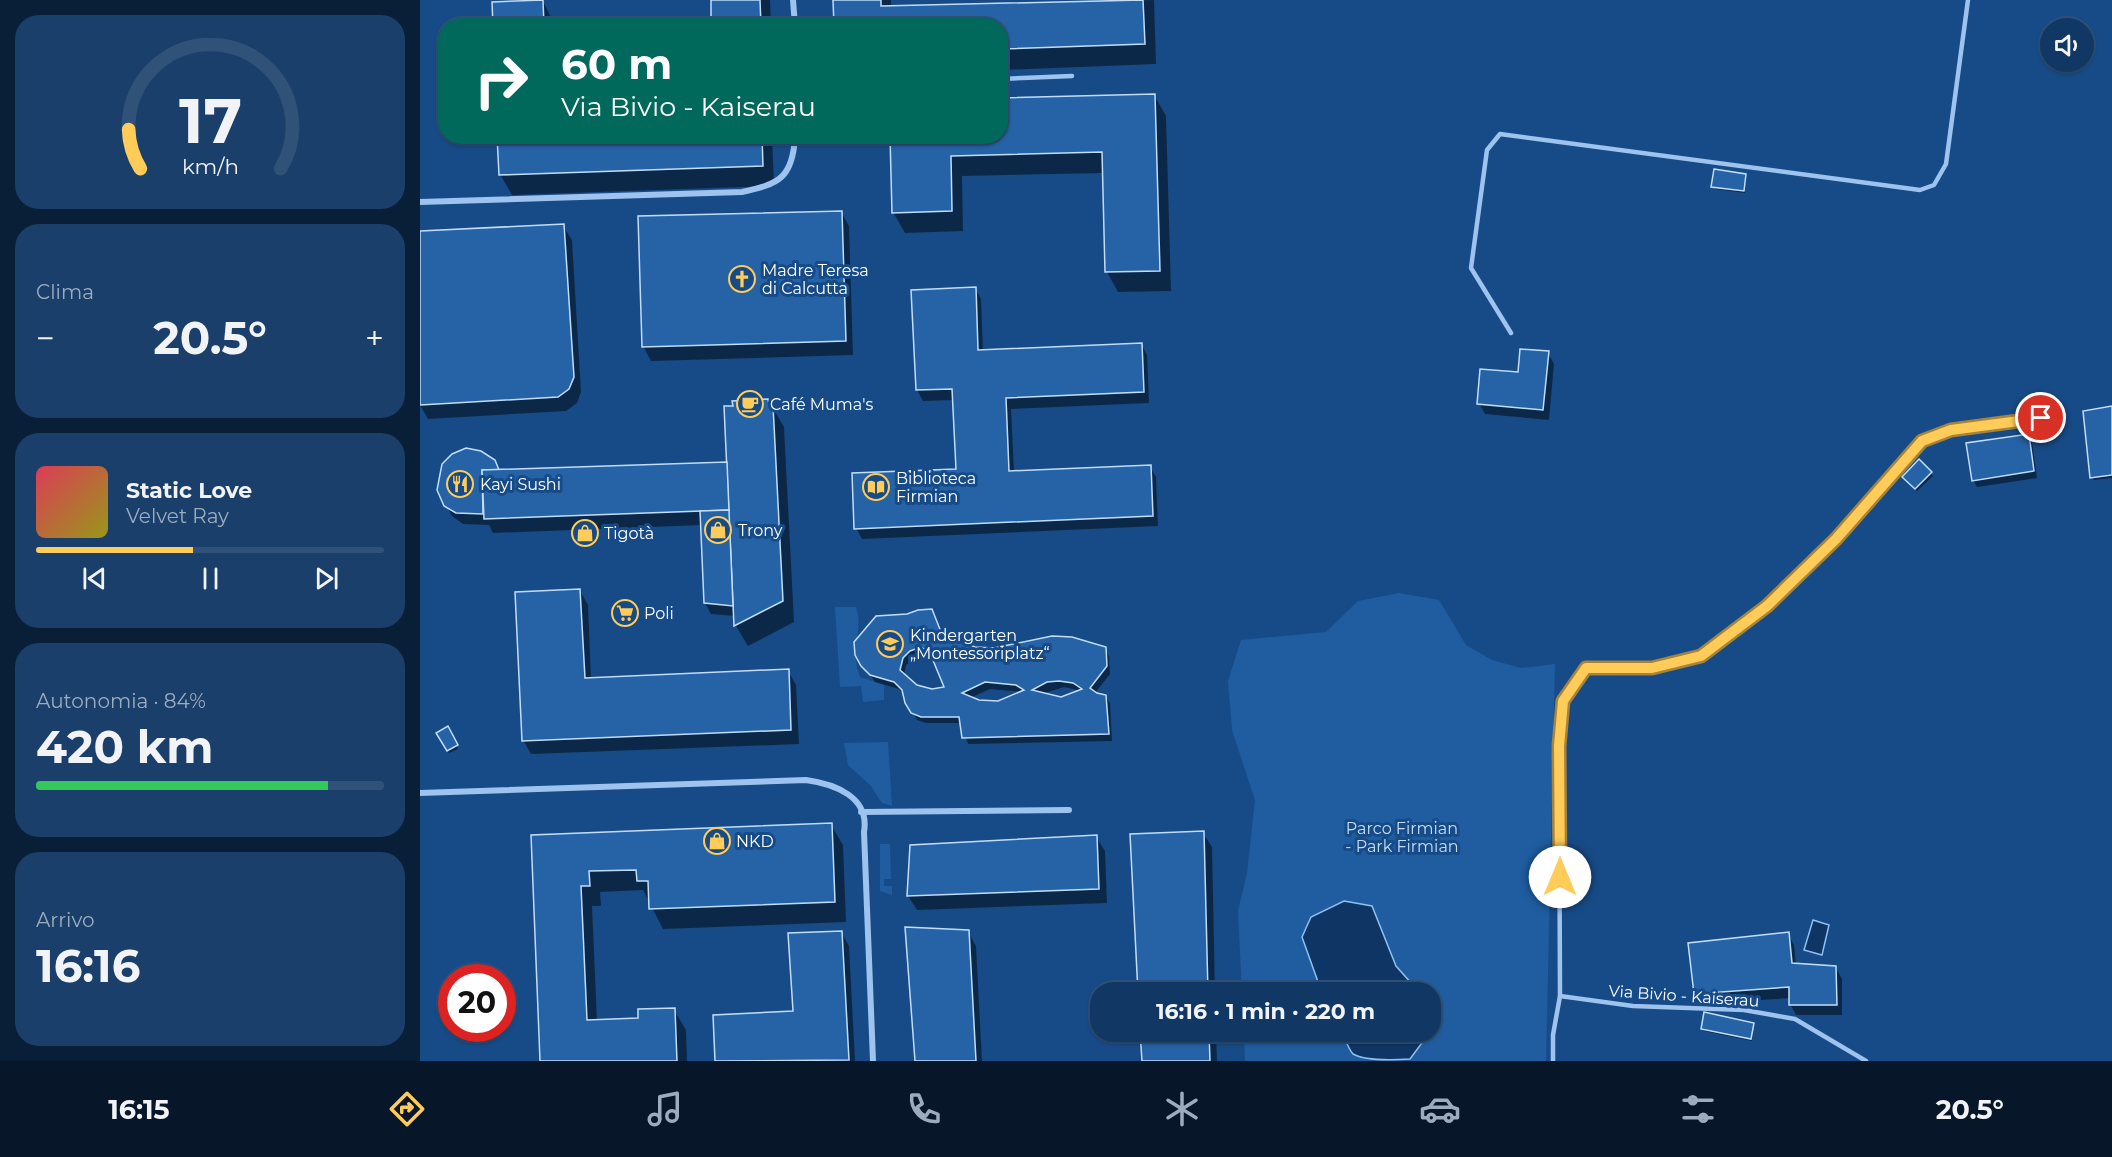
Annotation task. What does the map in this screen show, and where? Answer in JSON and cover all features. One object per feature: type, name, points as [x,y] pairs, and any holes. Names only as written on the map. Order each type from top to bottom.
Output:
[{"type":"street","points":[[793,0],[794,18]]},
{"type":"street","points":[[420,202],[742,192],[774,185],[790,167],[794,144]]},
{"type":"street","points":[[420,793],[806,780],[828,783],[853,796],[866,820],[864,832],[873,1061]]},
{"type":"street","points":[[861,812],[1069,810]]},
{"type":"lane","points":[[1511,333],[1471,268],[1487,150],[1500,134],[1920,190],[1934,185],[1946,164],[1968,0]]},
{"type":"lane","points":[[1008,80],[1072,76]]},
{"type":"lane","points":[[1553,1061],[1553,1035],[1560,996],[1559,746],[1563,701],[1586,668],[1652,668],[1701,656],[1767,606],[1828,547],[1922,441],[1951,430],[2064,415]]},
{"type":"lane","name":"Via Bivio - Kaiserau","points":[[1560,996],[1634,1006],[1744,1010],[1795,1019],[1866,1061]]},
{"type":"green space","name":"Parco Firmian - Park Firmian","points":[[1399,593],[1439,600],[1466,645],[1492,660],[1521,668],[1555,664],[1546,1061],[1245,1061],[1244,1042],[1441,1042],[1441,982],[1241,982],[1238,911],[1247,873],[1255,800],[1232,730],[1228,681],[1241,640],[1326,632],[1358,601]]},
{"type":"green space","points":[[835,607],[856,607],[858,624],[856,657],[860,677],[884,685],[884,700],[863,702],[861,686],[840,687]]},
{"type":"green space","points":[[888,742],[892,806],[882,803],[871,786],[848,765],[844,743]]},
{"type":"green space","points":[[880,844],[890,844],[891,879],[884,879],[884,886],[892,886],[892,895],[880,891]]},
{"type":"shaded area","points":[[1344,901],[1372,906],[1396,966],[1410,982],[1318,982],[1302,937],[1311,917]]},
{"type":"shaded area","points":[[1813,920],[1829,925],[1822,955],[1804,950]]},
{"type":"shaded area","points":[[1346,1042],[1423,1042],[1410,1059],[1365,1058],[1353,1054]]},
{"type":"building","points":[[543,0],[544,18],[493,18],[492,2]]},
{"type":"building","points":[[711,0],[760,0],[761,18],[711,18]]},
{"type":"building","points":[[833,0],[881,0],[881,6],[1143,0],[1145,44],[1008,49],[1008,18],[834,18]]},
{"type":"building","points":[[1155,94],[1160,271],[1105,272],[1102,152],[951,156],[952,211],[892,213],[890,144],[1008,144],[1008,98]]},
{"type":"building","points":[[497,144],[762,144],[763,166],[499,175]]},
{"type":"building","points":[[1714,169],[1746,174],[1744,191],[1711,187]]},
{"type":"building","name":"Madre Teresa di Calcutta","points":[[842,211],[846,341],[642,347],[638,216]]},
{"type":"building","points":[[564,224],[574,377],[569,389],[558,397],[420,405],[420,231]]},
{"type":"building","points":[[976,287],[978,350],[1142,343],[1144,392],[1006,398],[1009,471],[1151,465],[1153,516],[854,529],[852,473],[956,469],[952,389],[916,390],[911,290]]},
{"type":"building","points":[[1520,349],[1549,351],[1543,410],[1477,404],[1480,369],[1518,372]]},
{"type":"building","points":[[768,399],[769,405],[773,405],[783,601],[734,626],[724,406],[733,406],[732,401]]},
{"type":"building","points":[[2112,406],[2112,475],[2090,478],[2083,411]]},
{"type":"building","points":[[2029,434],[2034,471],[1972,481],[1966,443]]},
{"type":"building","name":"Kayi Sushi","points":[[466,448],[481,451],[495,460],[499,470],[482,470],[483,514],[456,513],[444,506],[437,490],[442,464],[452,454]]},
{"type":"building","points":[[1919,459],[1932,472],[1915,489],[1902,477]]},
{"type":"building","points":[[727,462],[729,510],[484,519],[482,470]]},
{"type":"building","points":[[729,510],[733,606],[704,603],[700,511]]},
{"type":"building","points":[[580,589],[585,678],[789,669],[791,730],[522,741],[515,592]]},
{"type":"building","points":[[932,609],[941,632],[975,647],[994,648],[1052,636],[1072,637],[1106,647],[1107,666],[1090,688],[1106,695],[1109,734],[962,738],[959,717],[921,717],[911,713],[905,703],[902,690],[894,682],[870,675],[861,666],[855,655],[854,642],[876,616],[907,614]],"holes":[[[921,647],[930,653],[944,687],[932,689],[917,685],[900,670],[903,658],[910,651]],[[985,682],[1016,685],[1024,690],[998,701],[979,700],[962,693]],[[1047,682],[1073,683],[1082,689],[1061,697],[1032,690]]]},
{"type":"building","points":[[448,726],[458,745],[447,751],[436,733]]},
{"type":"building","points":[[832,823],[835,902],[649,909],[648,881],[637,881],[636,870],[589,871],[590,886],[581,886],[587,1020],[638,1018],[638,1009],[675,1008],[677,1061],[540,1061],[531,835]]},
{"type":"building","points":[[1204,831],[1208,982],[1137,982],[1130,834]]},
{"type":"building","points":[[1097,835],[1099,889],[907,896],[910,845]]},
{"type":"building","points":[[905,927],[969,930],[976,1061],[915,1061]]},
{"type":"building","points":[[842,931],[849,1060],[715,1061],[713,1015],[793,1011],[788,933]]},
{"type":"building","points":[[1789,932],[1792,963],[1836,966],[1837,1005],[1789,1005],[1789,987],[1694,994],[1688,943]]},
{"type":"building","points":[[1704,1012],[1754,1023],[1751,1039],[1701,1029]]},
{"type":"building","points":[[1141,1042],[1209,1042],[1210,1061],[1142,1061]]},
{"type":"place","name":"Madre Teresa di Calcutta","points":[[742,279]]},
{"type":"place","name":"Café Muma's","points":[[750,404]]},
{"type":"place","name":"Kayi Sushi","points":[[460,484]]},
{"type":"place","name":"Biblioteca Firmian","points":[[876,487]]},
{"type":"place","name":"Trony","points":[[718,530]]},
{"type":"place","name":"Tigotà","points":[[585,533]]},
{"type":"place","name":"Poli","points":[[625,613]]},
{"type":"place","name":"Kindergarten „Montessoriplatz“","points":[[890,644]]},
{"type":"place","name":"NKD","points":[[717,841]]},
{"type":"route","points":[[1560,877],[1559,746],[1563,701],[1586,668],[1652,668],[1701,656],[1767,606],[1836,539],[1922,441],[1951,430],[2041,418]]}]
